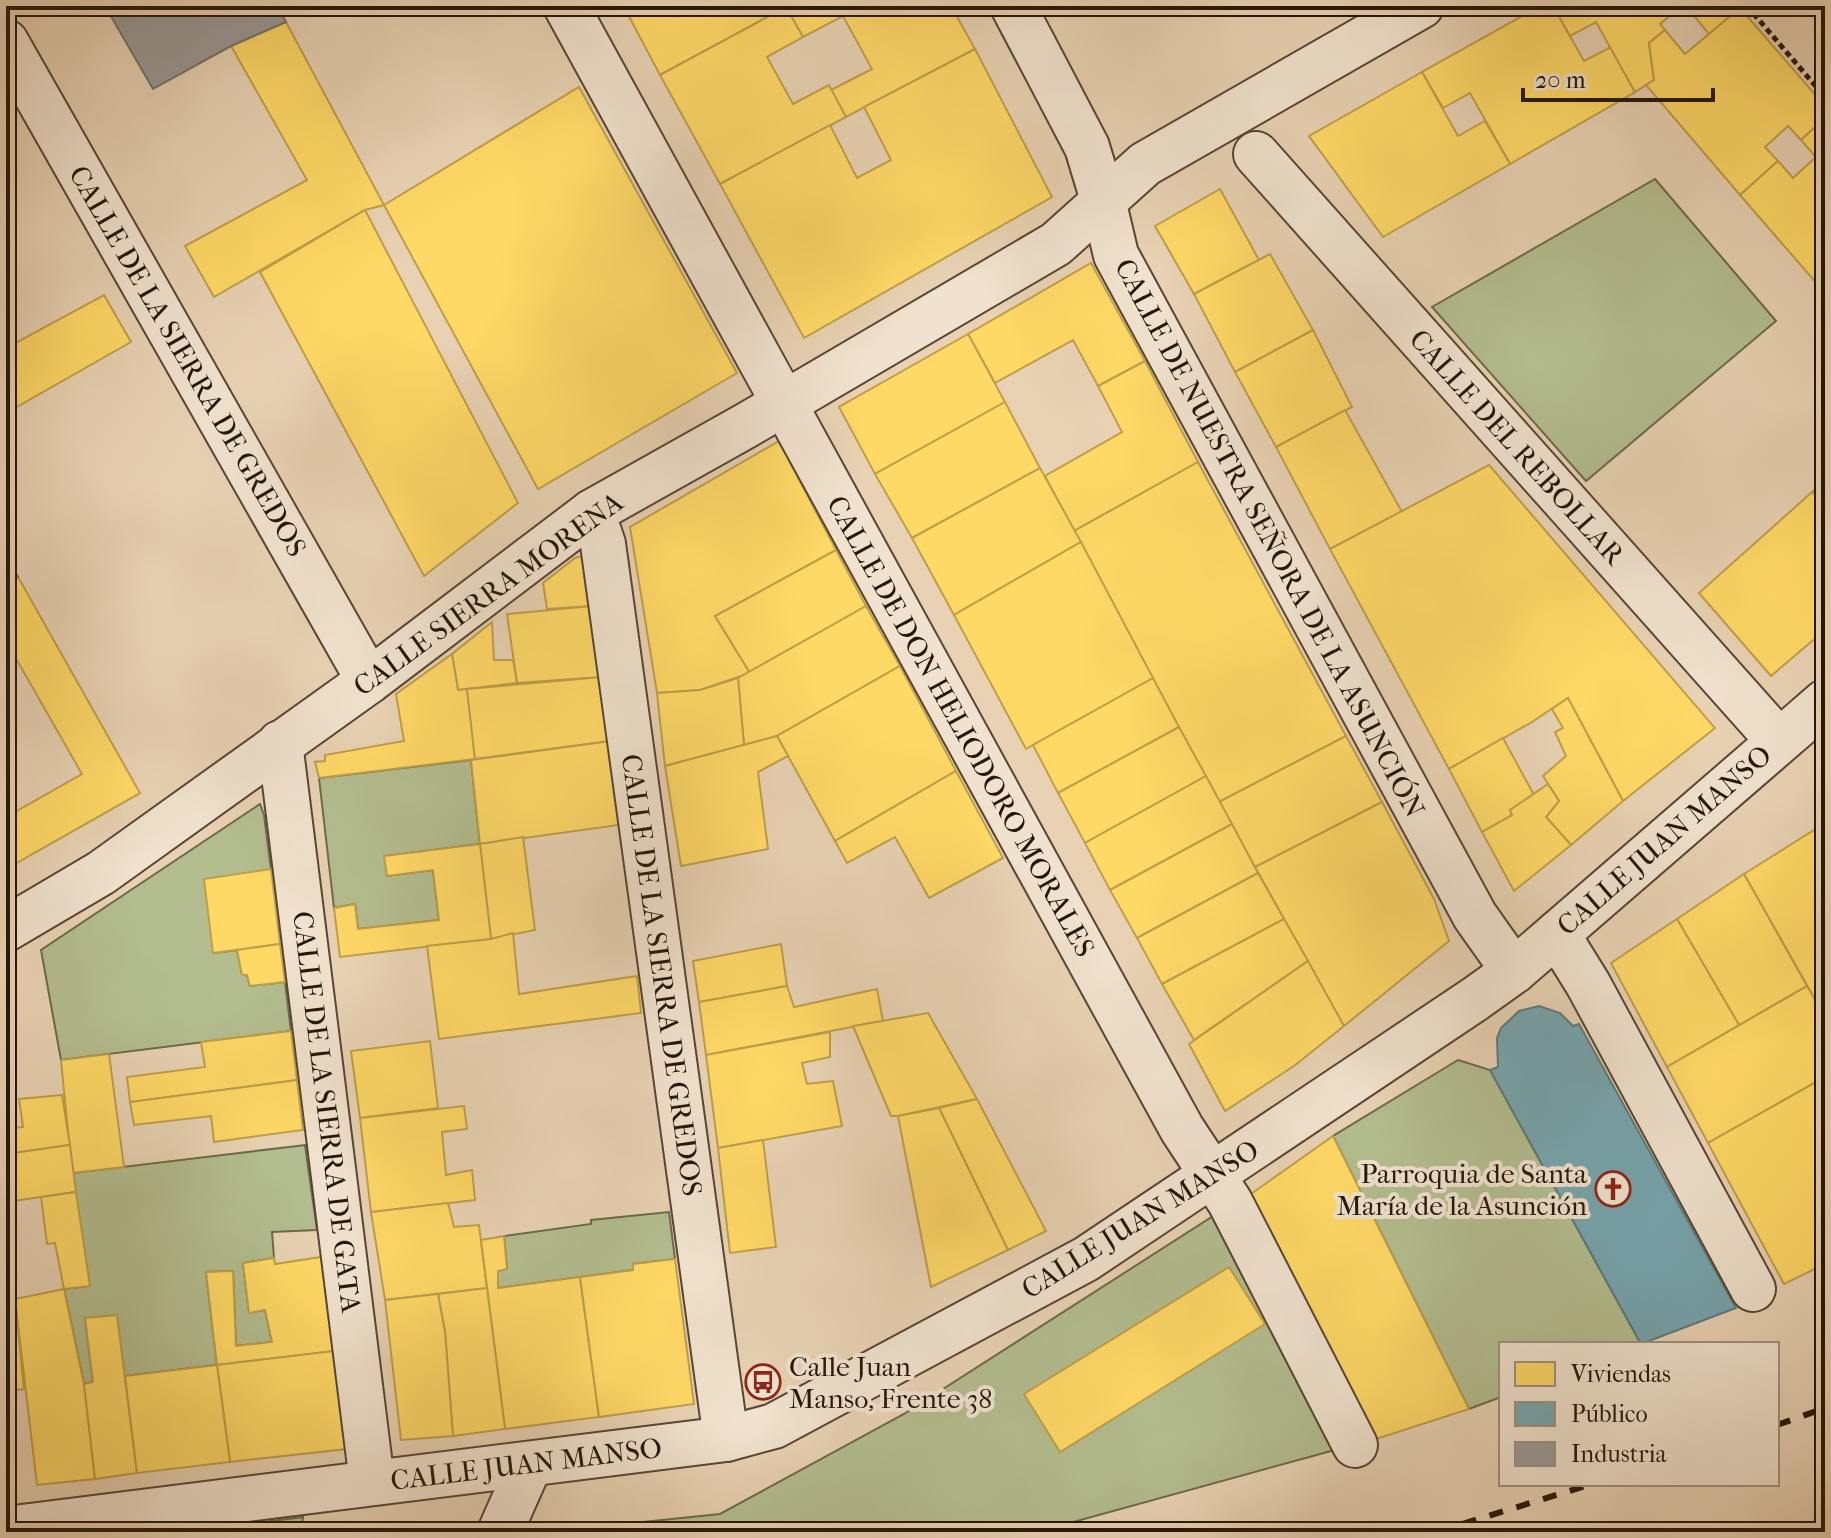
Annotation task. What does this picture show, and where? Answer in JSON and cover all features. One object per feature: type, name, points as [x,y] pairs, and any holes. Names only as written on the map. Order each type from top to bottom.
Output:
[{"type":"street","name":"CALLE DE DON HELIODORO MORALES","points":[[566,6],[1182,1129],[1215,1176],[1355,1445]]},
{"type":"street","name":"CALLE DE NUESTRA SEÑORA DE LA ASUNCIÓN","points":[[1013,6],[1087,147],[1116,255],[1475,916],[1514,971]]},
{"type":"street","name":"CALLE SIERRA MORENA","points":[[6,929],[101,873],[369,681],[592,512],[1056,244],[1145,164],[1421,6]]},
{"type":"street","name":"CALLE DE LA SIERRA DE GREDOS","points":[[6,42],[369,681]]},
{"type":"street","name":"CALLE DEL REBOLLAR","points":[[1256,154],[1778,740]]},
{"type":"street","name":"CALLE DE LA SIERRA DE GREDOS","points":[[592,512],[603,544],[726,1439]]},
{"type":"street","name":"CALLE JUAN MANSO","points":[[6,1529],[726,1439],[774,1426],[1086,1259],[1215,1176],[1514,971],[1825,702]]},
{"type":"street","name":"CALLE DE LA SIERRA DE GATA","points":[[280,743],[372,1482]]},
{"type":"street","points":[[1557,934],[1588,984],[1753,1289]]},
{"type":"street","points":[[500,1532],[530,1464]]},
{"type":"path","points":[[1747,6],[1825,97]]},
{"type":"green space","points":[[1655,179],[1776,321],[1586,481],[1432,307]]},
{"type":"green space","points":[[471,760],[480,844],[385,856],[387,876],[433,870],[439,920],[358,929],[355,904],[334,908],[319,778]]},
{"type":"green space","points":[[260,804],[271,869],[214,953],[237,950],[242,974],[247,975],[250,986],[285,982],[291,1031],[61,1060],[41,950]]},
{"type":"green space","points":[[1458,1060],[1490,1070],[1640,1342],[1499,1342],[1499,1398],[1469,1409],[1333,1136]]},
{"type":"green space","points":[[305,1145],[317,1230],[272,1232],[274,1258],[243,1263],[249,1312],[265,1310],[272,1342],[236,1346],[233,1271],[206,1272],[217,1365],[125,1376],[85,1318],[93,1382],[84,1384],[64,1289],[89,1286],[72,1173]]},
{"type":"green space","points":[[1221,1211],[1342,1448],[1037,1532],[565,1532],[720,1514],[904,1414]]},
{"type":"green space","points":[[669,1212],[675,1259],[633,1264],[633,1270],[498,1288],[498,1271],[507,1268],[504,1236],[591,1224],[591,1220]]},
{"type":"green space","points":[[303,1517],[301,1532],[185,1532]]},
{"type":"building: Viviendas","points":[[630,6],[786,7],[660,75],[625,9]]},
{"type":"building: Viviendas","points":[[788,6],[951,6],[975,49],[846,117],[831,90],[872,69],[843,16],[803,37]]},
{"type":"building: Viviendas","points":[[1540,6],[1553,6],[1584,61],[1611,47],[1635,92],[1510,164],[1470,93],[1443,108],[1422,72]]},
{"type":"building: Viviendas","points":[[1553,6],[1682,6],[1660,24],[1665,30],[1649,43],[1654,80],[1635,92],[1596,22],[1570,36]]},
{"type":"building: Viviendas","points":[[1686,6],[1738,6],[1740,8],[1709,34]]},
{"type":"building: Viviendas","points":[[786,7],[803,37],[767,57],[793,104],[829,85],[846,117],[720,184],[660,75]]},
{"type":"building: Viviendas","points":[[1740,8],[1825,106],[1825,118],[1801,140],[1788,126],[1765,147],[1778,161],[1740,195],[1646,85],[1654,80],[1649,43],[1665,30],[1685,54]]},
{"type":"building: Viviendas","points":[[286,22],[384,205],[365,210],[214,297],[185,246],[307,180],[231,46]]},
{"type":"building: Viviendas","points":[[975,49],[1052,197],[804,338],[720,184],[830,125],[857,178],[891,160],[864,107]]},
{"type":"building: Viviendas","points":[[1422,72],[1458,136],[1485,121],[1510,164],[1383,237],[1309,136]]},
{"type":"building: Viviendas","points":[[579,87],[737,373],[538,489],[384,205]]},
{"type":"building: Viviendas","points":[[1825,118],[1825,293],[1740,195],[1778,161],[1793,178],[1816,157],[1801,140]]},
{"type":"building: Viviendas","points":[[1220,189],[1259,260],[1194,294],[1155,226]]},
{"type":"building: Viviendas","points":[[365,210],[518,503],[424,576],[260,272]]},
{"type":"building: Viviendas","points":[[1270,254],[1313,330],[1235,372],[1194,294]]},
{"type":"building: Viviendas","points":[[1091,263],[1145,361],[1098,386],[1073,340],[995,383],[968,334]]},
{"type":"building: Viviendas","points":[[104,295],[131,342],[6,413],[6,348]]},
{"type":"building: Viviendas","points":[[1313,330],[1352,407],[1276,447],[1235,372]]},
{"type":"building: Viviendas","points":[[968,334],[1005,402],[875,474],[839,407]]},
{"type":"building: Viviendas","points":[[1145,361],[1198,462],[1074,531],[1045,476],[1122,432],[1098,386]]},
{"type":"building: Viviendas","points":[[1005,402],[1040,468],[912,538],[875,474]]},
{"type":"building: Viviendas","points":[[1345,410],[1402,512],[1330,549],[1276,447]]},
{"type":"building: Viviendas","points":[[779,441],[836,550],[715,616],[750,673],[700,690],[657,693],[630,527]]},
{"type":"building: Viviendas","points":[[1198,462],[1346,736],[1219,802],[1074,531]]},
{"type":"building: Viviendas","points":[[1489,465],[1715,728],[1623,801],[1568,698],[1449,769],[1330,549]]},
{"type":"building: Viviendas","points":[[1040,468],[1081,542],[954,615],[912,538]]},
{"type":"building: Viviendas","points":[[1825,480],[1825,506],[1812,492]]},
{"type":"building: Viviendas","points":[[1812,492],[1825,506],[1825,534],[1816,542],[1825,551],[1825,630],[1771,676],[1699,593]]},
{"type":"building: Viviendas","points":[[1081,542],[1153,678],[1026,749],[954,615]]},
{"type":"building: Viviendas","points":[[836,550],[866,606],[750,673],[715,616]]},
{"type":"building: Viviendas","points":[[585,555],[592,606],[547,609],[543,583],[575,558]]},
{"type":"building: Viviendas","points":[[18,577],[140,793],[6,869],[6,817],[82,774],[6,641],[6,584]]},
{"type":"building: Viviendas","points":[[592,606],[602,677],[517,683],[507,614]]},
{"type":"building: Viviendas","points":[[866,606],[900,666],[777,736],[744,745],[738,678]]},
{"type":"building: Viviendas","points":[[492,622],[494,660],[513,660],[517,683],[458,690],[452,654]]},
{"type":"building: Viviendas","points":[[452,654],[458,690],[467,689],[475,759],[319,778],[315,762],[325,761],[325,755],[404,741],[396,694]]},
{"type":"building: Viviendas","points":[[900,666],[956,771],[835,841],[777,736]]},
{"type":"building: Viviendas","points":[[602,677],[611,741],[475,759],[467,689]]},
{"type":"building: Viviendas","points":[[738,678],[744,745],[665,766],[657,693],[700,690]]},
{"type":"building: Viviendas","points":[[1153,678],[1179,727],[1058,793],[1033,745]]},
{"type":"building: Viviendas","points":[[1568,698],[1623,801],[1571,845],[1546,817],[1559,801],[1543,776],[1566,756],[1555,732],[1563,728],[1552,709]]},
{"type":"building: Viviendas","points":[[1179,727],[1206,776],[1085,843],[1058,793]]},
{"type":"building: Viviendas","points":[[777,736],[788,756],[758,772],[768,849],[681,866],[665,766]]},
{"type":"building: Viviendas","points":[[1346,736],[1382,802],[1255,867],[1219,802]]},
{"type":"building: Viviendas","points":[[1503,738],[1534,795],[1510,810],[1512,815],[1482,832],[1449,769]]},
{"type":"building: Viviendas","points":[[611,741],[619,825],[480,844],[471,760]]},
{"type":"building: Viviendas","points":[[956,771],[1003,858],[929,898],[895,837],[847,863],[835,841]]},
{"type":"building: Viviendas","points":[[1206,776],[1232,824],[1110,890],[1085,843]]},
{"type":"building: Viviendas","points":[[1548,784],[1559,801],[1546,817],[1571,845],[1514,891],[1482,832],[1512,815],[1510,810]]},
{"type":"building: Viviendas","points":[[1382,802],[1434,899],[1449,941],[1344,1026],[1255,867]]},
{"type":"building: Viviendas","points":[[1825,823],[1825,1017],[1744,874]]},
{"type":"building: Viviendas","points":[[1232,824],[1258,873],[1137,938],[1110,890]]},
{"type":"building: Viviendas","points":[[523,837],[535,930],[491,939],[480,844]]},
{"type":"building: Viviendas","points":[[480,844],[491,939],[340,957],[334,908],[355,904],[358,929],[439,920],[433,870],[387,876],[384,856]]},
{"type":"building: Viviendas","points":[[271,869],[280,944],[213,953],[204,879]]},
{"type":"building: Viviendas","points":[[1258,873],[1284,919],[1162,984],[1137,938]]},
{"type":"building: Viviendas","points":[[1744,874],[1807,986],[1739,1025],[1677,919]]},
{"type":"building: Viviendas","points":[[1284,919],[1308,961],[1194,1040],[1162,984]]},
{"type":"building: Viviendas","points":[[1677,919],[1739,1025],[1667,1067],[1611,963]]},
{"type":"building: Viviendas","points":[[513,933],[519,994],[637,976],[641,1013],[439,1039],[427,946],[491,939]]},
{"type":"building: Viviendas","points":[[280,944],[285,982],[250,986],[247,975],[242,975],[237,950]]},
{"type":"building: Viviendas","points":[[781,944],[787,986],[699,1002],[693,961]]},
{"type":"building: Viviendas","points":[[1308,961],[1344,1026],[1294,1066],[1225,1111],[1189,1044]]},
{"type":"building: Viviendas","points":[[787,986],[794,1007],[877,989],[883,1021],[706,1055],[699,1002]]},
{"type":"building: Viviendas","points":[[1807,986],[1825,1017],[1825,1077],[1708,1143],[1667,1067]]},
{"type":"building: Viviendas","points":[[928,1013],[977,1099],[891,1116],[853,1026]]},
{"type":"building: Viviendas","points":[[291,1031],[297,1080],[130,1102],[127,1077],[205,1067],[201,1042]]},
{"type":"building: Viviendas","points":[[830,1032],[830,1057],[802,1063],[807,1084],[833,1081],[842,1126],[718,1148],[706,1055]]},
{"type":"building: Viviendas","points":[[430,1041],[438,1108],[360,1118],[351,1051]]},
{"type":"building: Viviendas","points":[[109,1054],[124,1167],[72,1173],[61,1060]]},
{"type":"building: Viviendas","points":[[1825,1077],[1825,1264],[1784,1284],[1708,1143]]},
{"type":"building: Viviendas","points":[[297,1080],[303,1130],[214,1142],[211,1116],[134,1125],[130,1102]]},
{"type":"building: Viviendas","points":[[62,1095],[70,1145],[6,1154],[6,1129],[23,1127],[19,1099]]},
{"type":"building: Viviendas","points":[[977,1099],[1046,1231],[1008,1250],[939,1108]]},
{"type":"building: Viviendas","points":[[464,1106],[467,1129],[442,1132],[446,1175],[472,1170],[475,1200],[371,1212],[360,1118]]},
{"type":"building: Viviendas","points":[[939,1108],[1008,1250],[931,1287],[898,1116]]},
{"type":"building: Viviendas","points":[[1333,1136],[1469,1409],[1373,1440],[1251,1194]]},
{"type":"building: Viviendas","points":[[763,1140],[776,1247],[730,1253],[718,1148]]},
{"type":"building: Viviendas","points":[[70,1145],[76,1192],[6,1202],[6,1154]]},
{"type":"building: Viviendas","points":[[76,1192],[90,1286],[64,1289],[55,1243],[47,1244],[41,1197]]},
{"type":"building: Viviendas","points":[[448,1203],[454,1227],[479,1225],[487,1288],[385,1300],[371,1212]]},
{"type":"building: Viviendas","points":[[504,1236],[507,1269],[498,1271],[498,1288],[580,1277],[599,1417],[505,1429],[481,1240]]},
{"type":"building: Viviendas","points":[[321,1257],[334,1351],[217,1365],[206,1272],[233,1271],[236,1346],[272,1342],[265,1310],[249,1313],[243,1263],[274,1258],[275,1264]]},
{"type":"building: Viviendas","points":[[675,1259],[694,1404],[599,1417],[580,1277],[633,1270],[633,1264]]},
{"type":"building: Viviendas","points":[[1229,1267],[1265,1324],[1060,1452],[1024,1394]]},
{"type":"building: Viviendas","points":[[487,1288],[505,1429],[453,1436],[445,1332],[438,1294]]},
{"type":"building: Viviendas","points":[[64,1289],[84,1384],[95,1479],[37,1485],[15,1299]]},
{"type":"building: Viviendas","points":[[438,1294],[445,1332],[453,1436],[401,1440],[385,1300]]},
{"type":"building: Viviendas","points":[[15,1299],[24,1389],[6,1391],[6,1300]]},
{"type":"building: Viviendas","points":[[117,1315],[137,1473],[95,1479],[84,1384],[93,1382],[85,1318]]},
{"type":"building: Viviendas","points":[[334,1351],[347,1449],[230,1462],[217,1365]]},
{"type":"building: Viviendas","points":[[217,1365],[230,1462],[137,1473],[125,1376]]},
{"type":"building: Público","name":"Parroquia de Santa María de la Asunción","points":[[1539,1006],[1560,1013],[1573,1026],[1579,1024],[1736,1308],[1640,1342],[1490,1070],[1498,1067],[1497,1038],[1501,1028],[1519,1011]]},
{"type":"building: Industria","points":[[105,6],[277,6],[286,22],[231,46],[153,89]]},
{"type":"building: Industria","points":[[6,555],[18,577],[6,584]]},
{"type":"railway","points":[[1779,1424],[1825,1408]]},
{"type":"railway","points":[[1436,1532],[1586,1486]]},
{"type":"place","name":"Parroquia de Santa María de la Asunción","points":[[1613,1189]]},
{"type":"place","name":"Calle Juan Manso, Frente 38","points":[[763,1382]]}]
